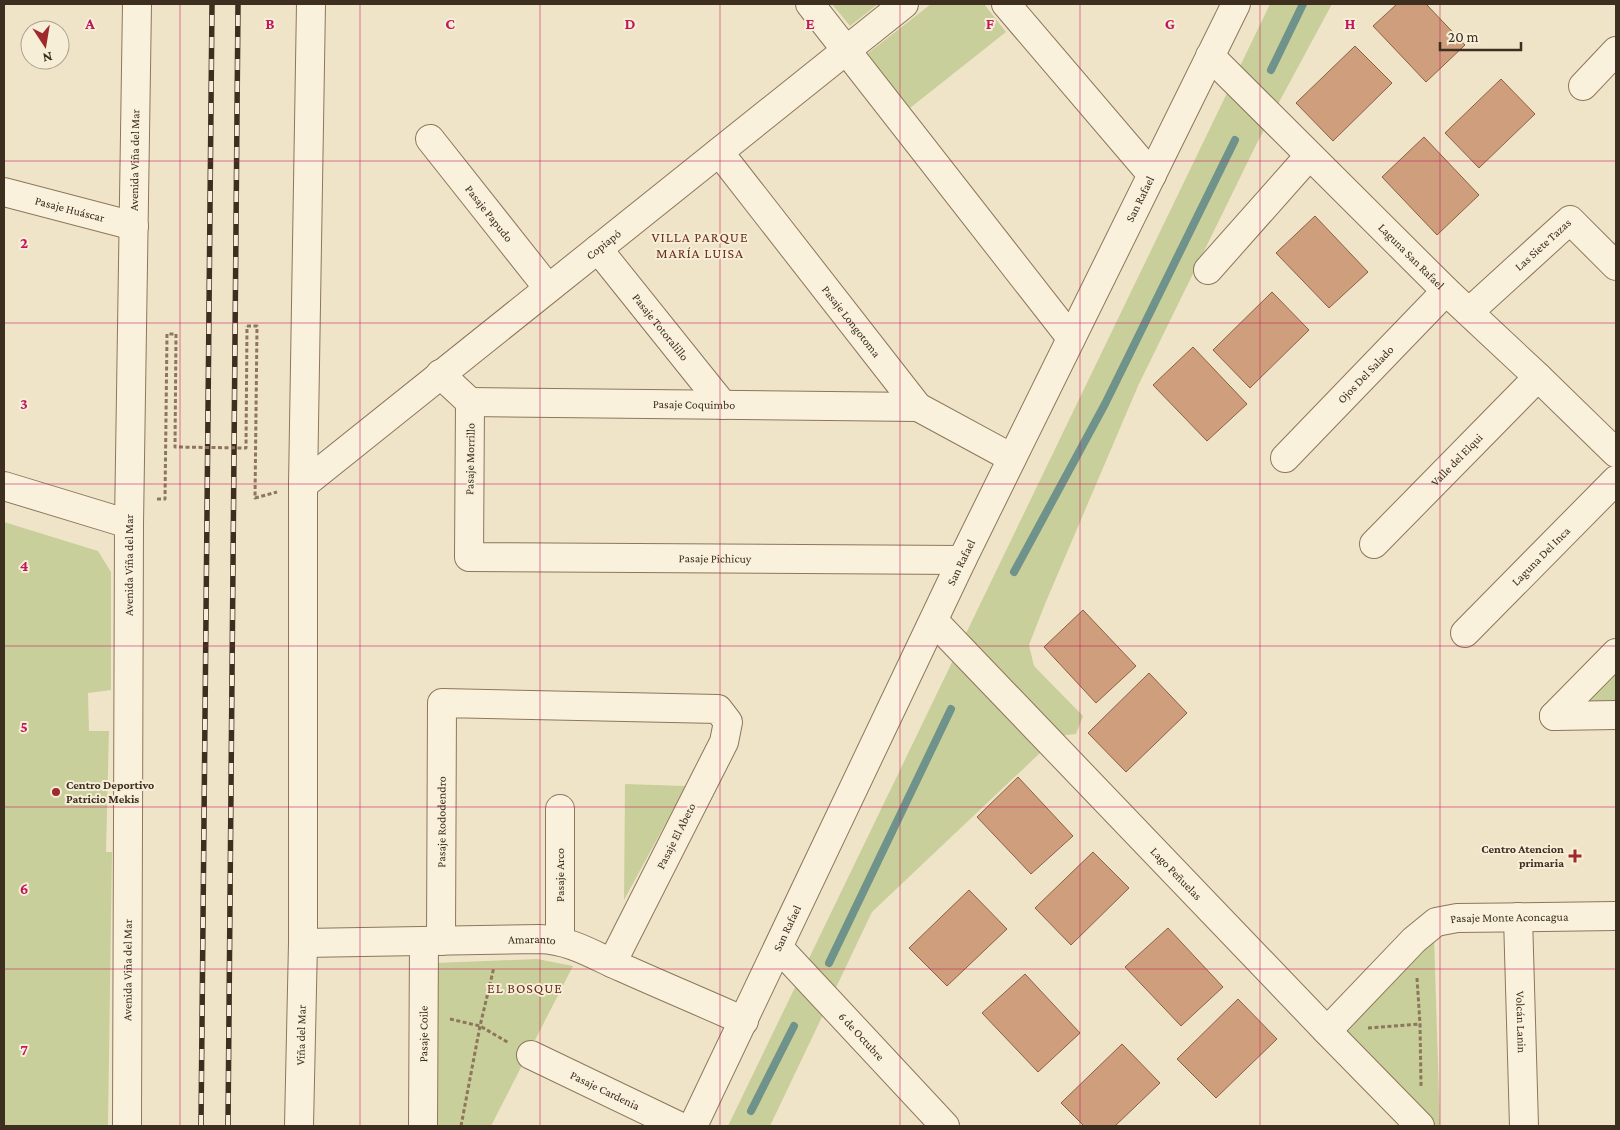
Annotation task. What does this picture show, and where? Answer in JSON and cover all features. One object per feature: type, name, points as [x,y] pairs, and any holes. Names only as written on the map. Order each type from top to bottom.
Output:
[{"type":"street","name":"Avenida Viña del Mar","points":[[127,1126],[129,524],[137,4]]},
{"type":"street","points":[[303,943],[303,485],[311,4]]},
{"type":"street","points":[[810,4],[1071,338]]},
{"type":"street","name":"Copiapó","points":[[303,485],[904,4]]},
{"type":"street","points":[[1006,4],[1152,176]]},
{"type":"street","name":"San Rafael","points":[[705,1120],[744,1021],[962,560],[1236,4]]},
{"type":"street","points":[[1584,86],[1616,51]]},
{"type":"street","name":"Laguna San Rafael","points":[[1210,56],[1446,291],[1616,453]]},
{"type":"street","name":"Pasaje Papudo","points":[[430,139],[548,288]]},
{"type":"street","name":"Pasaje Longotoma","points":[[719,152],[918,407],[1012,458]]},
{"type":"street","points":[[1208,270],[1309,156]]},
{"type":"street","name":"Pasaje Huáscar","points":[[4,192],[134,226]]},
{"type":"street","name":"Las Siete Tazas","points":[[1469,312],[1570,220],[1616,266]]},
{"type":"street","name":"Pasaje Totoralillo","points":[[598,249],[722,406]]},
{"type":"street","name":"Ojos Del Salado","points":[[1286,458],[1446,291]]},
{"type":"street","points":[[440,374],[470,402]]},
{"type":"street","name":"Valle del Elqui","points":[[1374,544],[1538,377]]},
{"type":"street","name":"Pasaje Coquimbo","points":[[470,402],[918,407]]},
{"type":"street","name":"Pasaje Morrillo","points":[[469,557],[470,402]]},
{"type":"street","name":"Laguna Del Inca","points":[[1465,633],[1616,480]]},
{"type":"street","points":[[4,486],[129,524]]},
{"type":"street","name":"Pasaje Pichicuy","points":[[469,557],[962,560]]},
{"type":"street","name":"Lago Peñuelas","points":[[934,621],[1420,1126]]},
{"type":"street","points":[[1616,653],[1554,716],[1616,715]]},
{"type":"street","name":"Pasaje Rododendro","points":[[433,941],[442,703],[718,709]]},
{"type":"street","name":"Pasaje El Abeto","points":[[612,963],[724,742],[728,722],[718,709]]},
{"type":"street","name":"Pasaje Arco","points":[[560,809],[560,941]]},
{"type":"street","name":"Pasaje Monte Aconcagua","points":[[1327,1031],[1414,940],[1436,922],[1457,918],[1616,916]]},
{"type":"street","name":"Volcán Lanin","points":[[1518,917],[1524,1126]]},
{"type":"street","name":"Amaranto","points":[[303,943],[545,939],[560,941],[572,944],[744,1021]]},
{"type":"street","name":"Pasaje Coile","points":[[423,1126],[424,1013],[433,941]]},
{"type":"street","name":"Viña del Mar","points":[[299,1126],[303,943]]},
{"type":"street","name":"6 de Octubre","points":[[779,948],[944,1126]]},
{"type":"street","name":"Pasaje Cardenia","points":[[531,1055],[679,1126]]},
{"type":"path","points":[[165,499],[167,334],[176,334],[175,447],[246,448],[247,326],[257,326],[255,498]]},
{"type":"path","points":[[461,1126],[480,1026],[500,940]]},
{"type":"path","points":[[1414,940],[1420,1024],[1421,1087]]},
{"type":"path","points":[[424,1013],[480,1026],[531,1055]]},
{"type":"path","points":[[1327,1031],[1420,1024]]},
{"type":"green space","points":[[832,4],[878,4],[850,26]]},
{"type":"green space","points":[[931,4],[984,4],[1006,32],[910,108],[867,54]]},
{"type":"green space","points":[[1270,4],[1332,4],[1257,143],[1138,386],[1029,645],[1034,666],[1083,716],[1076,734],[1058,736],[872,912],[770,1126],[728,1126]]},
{"type":"green space","name":"Centro Deportivo Patricio Mekis","points":[[4,522],[98,551],[111,572],[111,690],[88,693],[89,731],[109,731],[106,852],[112,852],[108,1126],[4,1126]]},
{"type":"green space","points":[[1616,664],[1616,707],[1596,707],[1589,701],[1589,693]]},
{"type":"green space","points":[[625,784],[686,786],[624,900]]},
{"type":"green space","points":[[1434,936],[1440,1126],[1430,1126],[1338,1029]]},
{"type":"green space","points":[[537,959],[573,966],[491,1126],[435,1126],[435,963]]},
{"type":"building","points":[[1397,4],[1426,4],[1465,45],[1426,82],[1373,26]]},
{"type":"building","points":[[1355,46],[1392,83],[1333,141],[1296,103]]},
{"type":"building","points":[[1501,79],[1535,114],[1479,168],[1445,133]]},
{"type":"building","points":[[1424,137],[1479,195],[1437,235],[1382,177]]},
{"type":"building","points":[[1315,216],[1368,272],[1329,308],[1276,253]]},
{"type":"building","points":[[1272,292],[1309,330],[1250,388],[1213,350]]},
{"type":"building","points":[[1193,347],[1247,404],[1207,441],[1153,385]]},
{"type":"building","points":[[1083,610],[1136,666],[1096,703],[1044,647]]},
{"type":"building","points":[[1149,673],[1187,713],[1126,772],[1088,733]]},
{"type":"building","points":[[1018,777],[1073,836],[1031,874],[977,817]]},
{"type":"building","points":[[1093,852],[1129,888],[1071,945],[1035,908]]},
{"type":"building","points":[[969,890],[1007,929],[947,986],[909,948]]},
{"type":"building","points":[[1168,928],[1223,987],[1181,1026],[1125,967]]},
{"type":"building","points":[[1025,974],[1080,1033],[1038,1072],[982,1013]]},
{"type":"building","points":[[1238,999],[1277,1039],[1216,1098],[1177,1059]]},
{"type":"building","points":[[1122,1044],[1160,1083],[1115,1126],[1084,1126],[1061,1103]]},
{"type":"waterway","points":[[1271,70],[1303,4]]},
{"type":"waterway","points":[[1014,572],[1105,404],[1235,140]]},
{"type":"waterway","points":[[829,963],[951,709]]},
{"type":"waterway","points":[[751,1111],[794,1026]]},
{"type":"railway","points":[[201,1126],[212,4]]},
{"type":"railway","points":[[228,1126],[238,4]]},
{"type":"place","name":"Centro Deportivo Patricio Mekis","points":[[56,792]]},
{"type":"place","name":"Centro Atencion primaria","points":[[1575,856]]},
{"type":"district","name":"VILLA PARQUE MARÍA LUISA","points":[[700,246]]},
{"type":"district","name":"EL BOSQUE","points":[[525,988]]}]
